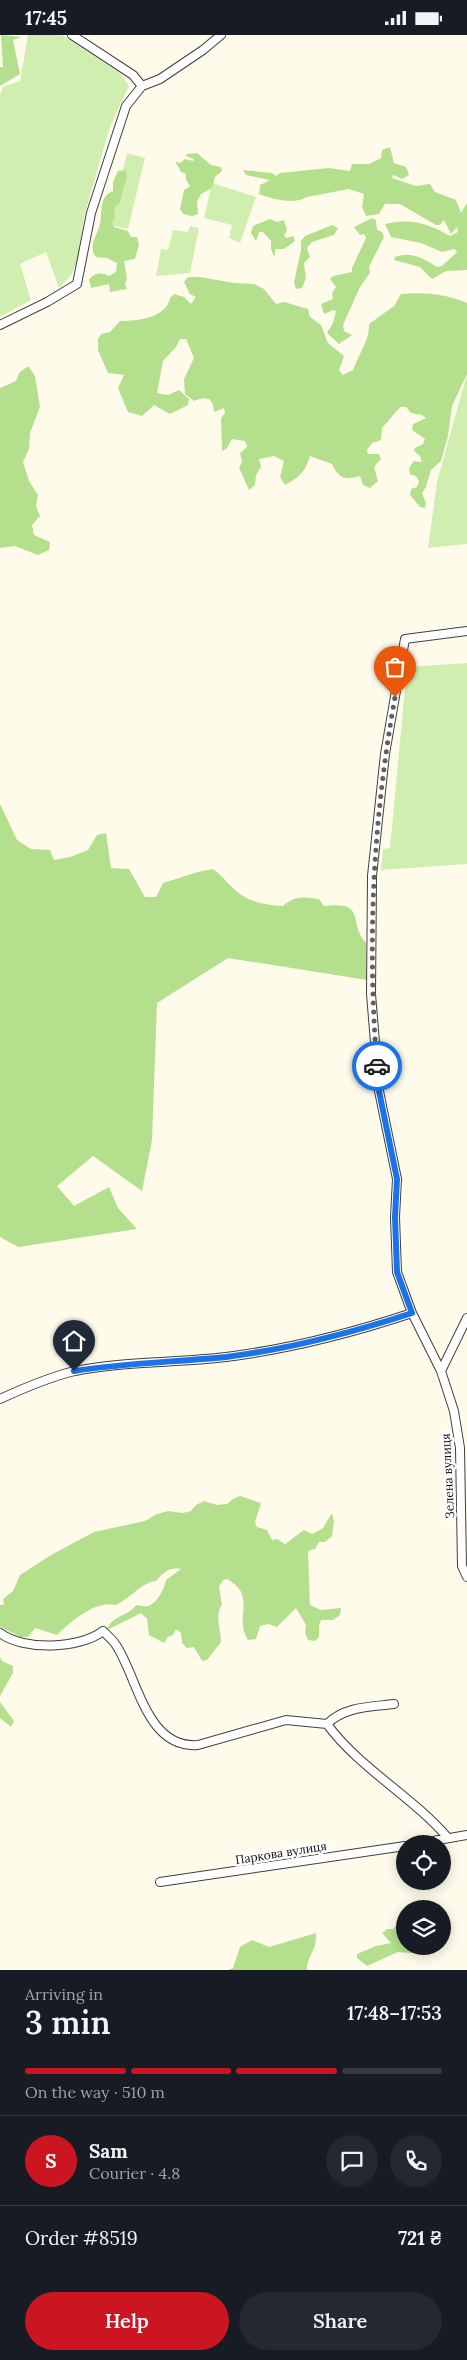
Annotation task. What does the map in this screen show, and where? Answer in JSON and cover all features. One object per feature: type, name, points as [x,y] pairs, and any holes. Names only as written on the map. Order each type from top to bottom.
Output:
[{"type":"street","points":[[72,35],[133,75],[142,86]]},
{"type":"street","points":[[0,325],[47,302],[77,284],[91,213],[126,106],[142,86],[160,79],[203,50],[221,35]]},
{"type":"street","name":"Зелена вулиця","points":[[467,631],[405,639],[385,754],[372,876],[371,995],[379,1091],[397,1179],[395,1217],[397,1272],[412,1313],[441,1371],[454,1411],[460,1448],[462,1566],[467,1577]]},
{"type":"street","points":[[0,1399],[47,1379],[74,1371],[123,1364],[163,1363],[238,1355],[364,1329],[412,1313]]},
{"type":"street","points":[[441,1371],[467,1318]]},
{"type":"street","points":[[0,1633],[8,1640],[37,1647],[56,1646],[86,1639],[103,1631],[116,1644],[143,1704],[156,1726],[163,1733],[189,1746],[286,1720],[328,1724],[355,1755],[403,1794],[445,1835]]},
{"type":"street","points":[[328,1724],[336,1715],[351,1709],[394,1704]]},
{"type":"street","points":[[451,1838],[467,1835]]},
{"type":"street","name":"Паркова вулиця","points":[[160,1882],[396,1847]]},
{"type":"green space","points":[[1,35],[22,37],[13,40],[20,74],[0,86],[0,67],[3,67]]},
{"type":"green space","points":[[28,35],[62,35],[121,74],[129,86],[110,127],[84,217],[78,257],[72,274],[59,288],[46,252],[20,264],[31,300],[0,317],[0,95],[3,87],[20,81]]},
{"type":"green space","points":[[390,147],[394,163],[406,167],[409,175],[402,179],[393,175],[392,178],[416,186],[430,184],[435,192],[456,200],[461,213],[467,203],[467,270],[446,271],[432,279],[420,267],[394,260],[395,257],[401,255],[412,255],[422,258],[437,267],[442,266],[457,252],[455,249],[442,252],[421,243],[391,237],[385,224],[412,222],[426,225],[450,236],[458,232],[457,227],[451,234],[444,220],[440,225],[436,225],[400,204],[385,204],[379,214],[366,216],[362,207],[364,194],[349,189],[296,201],[270,198],[259,194],[260,185],[270,180],[246,175],[243,170],[272,173],[276,176],[280,173],[329,168],[350,171],[352,164],[369,164],[381,158],[382,150]]},
{"type":"green space","points":[[127,153],[145,158],[128,229],[110,225]]},
{"type":"green space","points":[[197,153],[211,165],[221,167],[222,171],[215,177],[212,188],[201,194],[197,201],[198,214],[192,216],[183,214],[180,209],[184,190],[190,186],[186,180],[186,174],[181,172],[175,161],[180,163],[185,159],[193,161],[194,159],[186,156],[187,154]]},
{"type":"green space","points":[[126,170],[127,174],[121,201],[114,208],[115,217],[112,223],[114,227],[128,231],[131,237],[137,237],[139,245],[135,259],[124,261],[127,289],[110,292],[109,284],[91,288],[89,279],[94,275],[103,274],[109,276],[116,272],[117,263],[107,258],[96,257],[93,242],[100,222],[105,197],[113,191],[113,182],[118,171]]},
{"type":"green space","points":[[212,183],[256,197],[240,243],[229,238],[232,225],[204,218]]},
{"type":"green space","points":[[372,218],[376,220],[377,230],[382,232],[384,237],[369,267],[370,273],[360,287],[343,325],[344,331],[352,335],[339,344],[327,333],[333,323],[336,311],[333,310],[324,314],[321,304],[333,299],[332,293],[336,287],[330,279],[333,276],[352,272],[352,268],[366,238],[364,234],[360,235],[354,227]]},
{"type":"green space","points":[[270,219],[277,222],[284,220],[287,230],[284,236],[287,238],[293,236],[295,241],[284,249],[275,249],[275,258],[271,249],[271,241],[263,232],[259,232],[256,241],[251,233],[253,226]]},
{"type":"green space","points":[[332,225],[338,228],[334,235],[312,242],[307,248],[310,257],[304,263],[306,278],[302,288],[296,289],[294,282],[301,250],[301,241],[305,236]]},
{"type":"green space","points":[[190,226],[199,228],[190,273],[156,276],[161,249],[168,250],[173,230],[188,232]]},
{"type":"green space","points":[[188,277],[254,284],[264,289],[276,304],[284,302],[308,309],[310,317],[321,325],[328,343],[344,356],[339,370],[343,375],[353,370],[366,342],[369,324],[394,306],[401,294],[435,294],[467,303],[467,374],[452,406],[448,436],[441,461],[431,470],[426,487],[422,493],[426,503],[425,508],[420,507],[410,495],[411,489],[417,487],[419,481],[416,476],[410,474],[409,468],[414,461],[422,462],[420,456],[414,451],[415,448],[423,444],[425,439],[412,430],[413,424],[426,418],[422,415],[411,413],[406,407],[400,407],[382,428],[381,440],[372,443],[367,450],[368,454],[379,454],[381,459],[374,467],[378,481],[370,488],[363,485],[360,476],[343,477],[332,464],[310,456],[301,474],[285,485],[280,477],[284,461],[274,456],[259,459],[261,467],[256,475],[255,485],[249,490],[239,468],[242,462],[240,453],[247,447],[245,441],[232,439],[227,448],[222,451],[221,418],[225,413],[224,408],[214,412],[212,403],[208,399],[194,401],[185,394],[184,379],[194,358],[186,339],[180,339],[176,347],[163,361],[157,393],[168,395],[179,390],[189,399],[188,405],[170,414],[154,405],[142,416],[128,412],[118,388],[124,375],[108,373],[98,350],[98,339],[101,334],[110,332],[120,321],[143,319],[157,314],[163,310],[174,294],[184,297],[191,304],[196,297],[190,294],[184,282]]},
{"type":"green space","points":[[28,366],[35,376],[40,407],[30,433],[29,449],[23,462],[29,481],[38,495],[36,506],[40,516],[32,525],[34,535],[50,542],[49,550],[38,555],[15,546],[0,548],[0,388],[16,381],[19,373]]},
{"type":"green space","points":[[467,374],[467,544],[428,548],[437,482]]},
{"type":"green space","points":[[467,663],[467,864],[381,870],[383,849],[390,848],[407,667]]},
{"type":"green space","points":[[0,804],[17,840],[31,849],[50,850],[54,860],[70,857],[88,850],[97,835],[106,833],[111,868],[129,869],[145,897],[156,897],[163,883],[213,869],[236,891],[255,901],[283,906],[296,898],[304,897],[319,899],[324,906],[338,905],[346,907],[352,910],[358,928],[366,943],[367,980],[228,958],[157,1003],[152,1140],[142,1191],[93,1156],[57,1186],[74,1206],[109,1187],[118,1208],[137,1229],[18,1247],[0,1237]]},
{"type":"green space","points":[[240,1496],[261,1503],[255,1522],[257,1527],[267,1530],[272,1540],[277,1539],[285,1544],[304,1530],[312,1534],[323,1528],[332,1513],[334,1522],[332,1536],[325,1542],[319,1542],[315,1549],[308,1551],[310,1605],[321,1610],[341,1608],[340,1615],[333,1620],[321,1620],[319,1637],[315,1641],[308,1640],[305,1633],[306,1625],[296,1608],[277,1627],[268,1624],[260,1626],[256,1639],[248,1640],[244,1631],[241,1592],[227,1579],[223,1580],[219,1587],[222,1605],[218,1613],[221,1642],[207,1660],[202,1661],[194,1647],[187,1648],[182,1643],[181,1633],[176,1629],[173,1635],[168,1637],[164,1643],[149,1635],[147,1619],[141,1613],[107,1630],[113,1621],[133,1609],[136,1605],[151,1605],[162,1591],[166,1580],[181,1569],[167,1571],[156,1581],[141,1587],[116,1605],[100,1606],[84,1613],[57,1635],[35,1628],[28,1637],[21,1637],[0,1627],[0,1605],[4,1605],[3,1599],[13,1591],[20,1575],[51,1555],[94,1532],[145,1521],[157,1514],[168,1511],[183,1513],[191,1511],[196,1505],[204,1501],[217,1505],[227,1504]]},
{"type":"green space","points":[[0,1657],[2,1661],[13,1666],[13,1673],[0,1696]]},
{"type":"green space","points":[[0,1702],[14,1721],[11,1727],[0,1718]]},
{"type":"green space","points":[[396,1926],[396,1953],[367,1966],[357,1958],[357,1954],[376,1946],[391,1943],[382,1933],[387,1929],[393,1929]]},
{"type":"green space","points":[[316,1933],[315,1945],[307,1965],[307,1970],[228,1970],[233,1968],[240,1947],[252,1940],[269,1947]]},
{"type":"way so far","points":[[377,1066],[371,995],[372,876],[385,754],[395,697]]},
{"type":"route","points":[[74,1371],[123,1364],[163,1363],[228,1356],[297,1344],[364,1329],[412,1313],[397,1272],[395,1217],[397,1179],[379,1091],[377,1066]]}]
